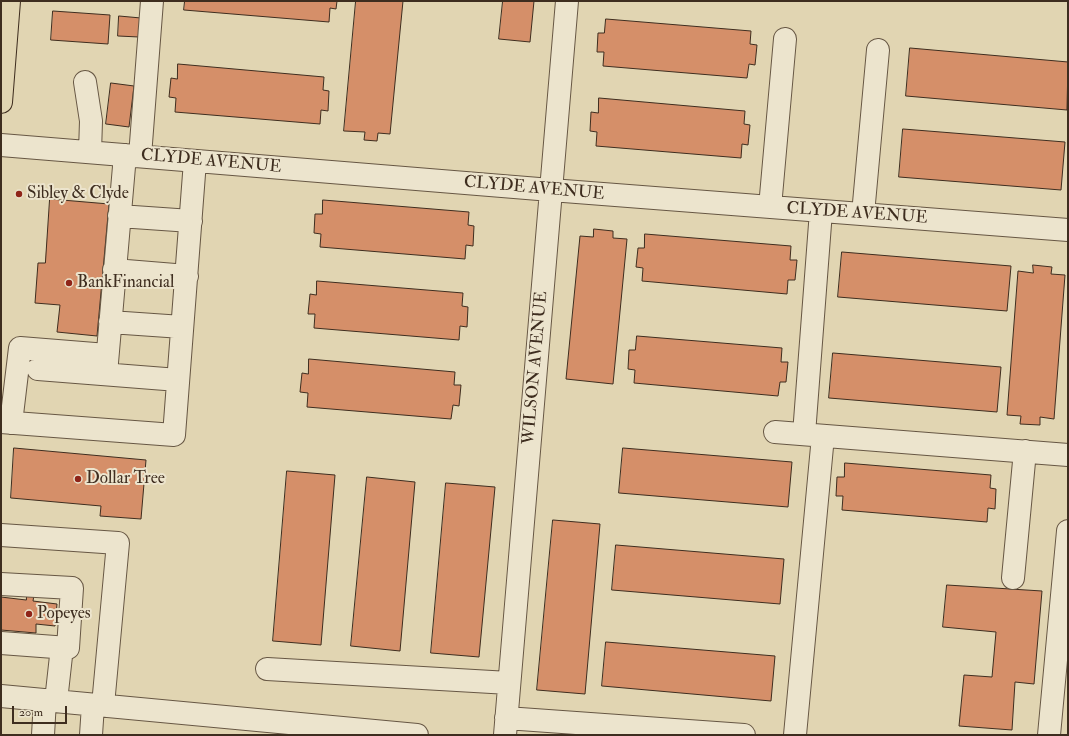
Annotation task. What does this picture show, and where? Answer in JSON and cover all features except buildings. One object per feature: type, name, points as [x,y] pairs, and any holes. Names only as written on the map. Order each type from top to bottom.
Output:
[{"type":"main road","points":[[1,92],[6,9]]},
{"type":"street","points":[[106,365],[119,216],[132,156],[152,1]]},
{"type":"street","name":"WILSON AVENUE","points":[[505,726],[567,1]]},
{"type":"street","points":[[770,207],[785,39]]},
{"type":"street","points":[[863,214],[878,50]]},
{"type":"street","points":[[85,82],[91,121],[90,152]]},
{"type":"street","name":"CLYDE AVENUE","points":[[1,144],[551,190],[1068,230]]},
{"type":"street","points":[[178,380],[20,348],[6,422],[174,435],[195,161]]},
{"type":"street","points":[[794,735],[813,435],[821,211]]},
{"type":"street","points":[[119,216],[191,221]]},
{"type":"street","points":[[114,270],[187,276]]},
{"type":"street","points":[[110,322],[182,327]]},
{"type":"street","points":[[38,370],[106,365]]},
{"type":"street","points":[[775,432],[1068,455]]},
{"type":"street","points":[[1013,578],[1025,451]]},
{"type":"street","points":[[1049,735],[1063,636],[1068,531]]},
{"type":"street","points":[[1,535],[118,543],[98,705],[91,735]]},
{"type":"street","points":[[1,584],[72,588],[68,648],[1,643]]},
{"type":"street","points":[[42,735],[62,648]]},
{"type":"street","points":[[267,669],[509,683]]},
{"type":"street","points":[[1,696],[417,735]]},
{"type":"street","points":[[505,726],[744,735]]},
{"type":"place","name":"Sibley & Clyde","points":[[19,194]]},
{"type":"place","name":"BankFinancial","points":[[69,283]]},
{"type":"place","name":"Dollar Tree","points":[[78,479]]},
{"type":"place","name":"Popeyes","points":[[29,614]]}]
